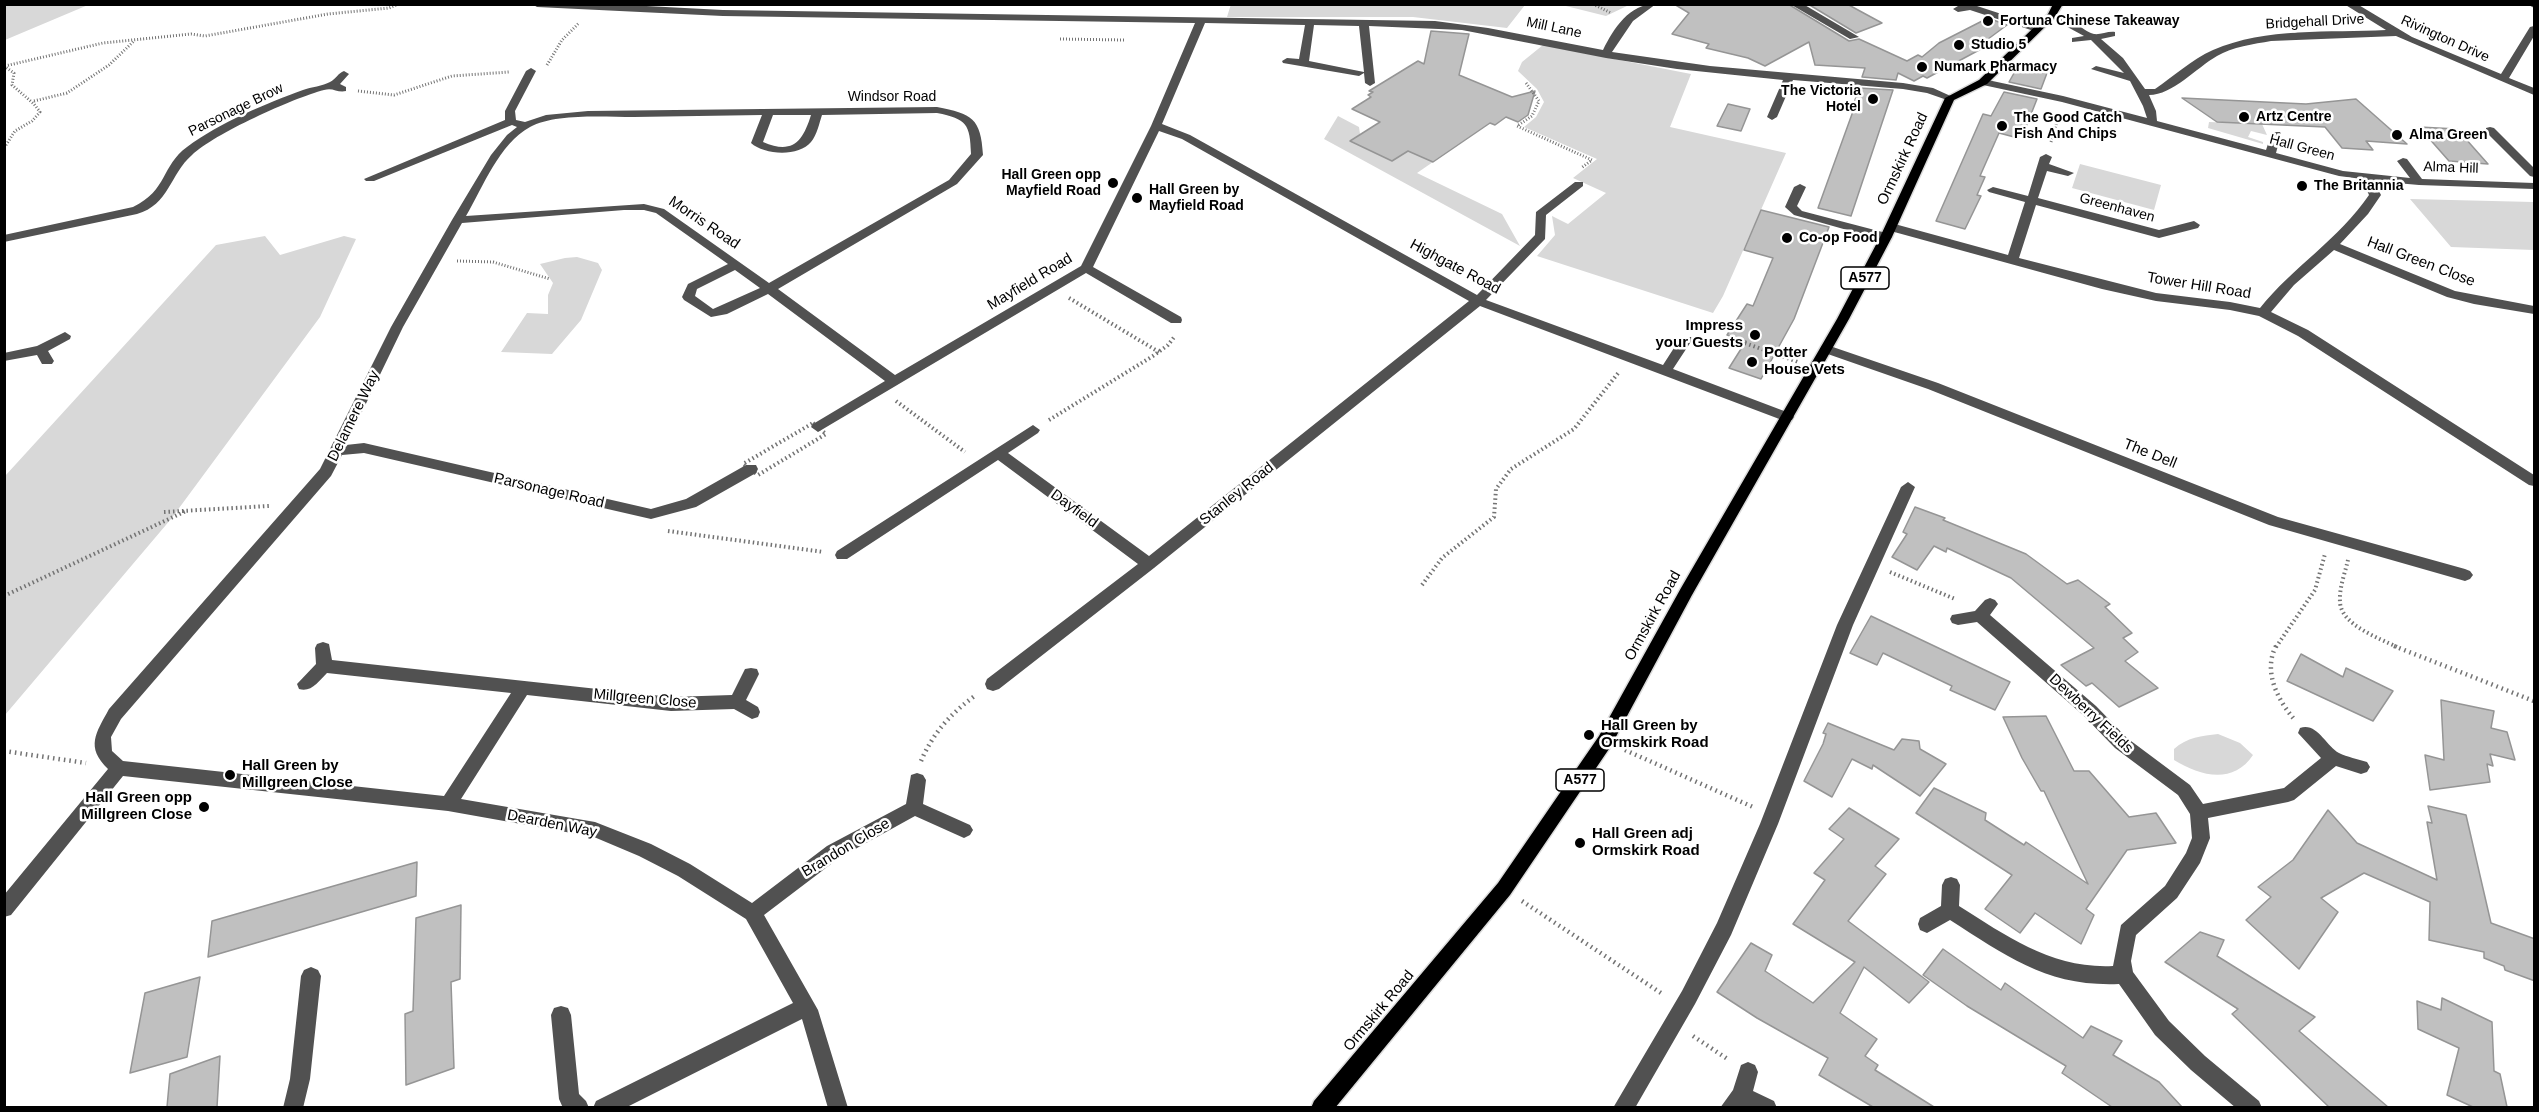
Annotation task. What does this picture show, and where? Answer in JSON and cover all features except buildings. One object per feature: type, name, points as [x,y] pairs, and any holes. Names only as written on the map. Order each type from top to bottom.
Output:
[{"type":"main road","points":[[1950,98],[1983,82],[2052,15],[2058,4]]},
{"type":"main road","name":"Ormskirk Road","points":[[1321,1107],[1504,890],[1605,741],[1686,592],[1827,349],[1889,232],[1950,98]]},
{"type":"street","name":"Mill Lane","points":[[537,4],[723,14],[1435,24],[1486,30],[1606,55],[1727,72],[1903,86],[1929,90],[1950,98]]},
{"type":"street","points":[[1606,55],[1618,29],[1628,19],[1651,4]]},
{"type":"street","points":[[1795,4],[1854,37]]},
{"type":"street","name":"Rivington Drive","points":[[2349,4],[2396,33],[2535,92]]},
{"type":"street","points":[[1958,9],[1971,7],[2037,29]]},
{"type":"street","points":[[2052,15],[2066,20],[2092,38],[2128,69],[2153,116],[2152,122]]},
{"type":"street","name":"Mayfield Road","points":[[818,428],[1086,268],[1156,126],[1185,54],[1202,20]]},
{"type":"street","points":[[1304,63],[1310,22]]},
{"type":"street","points":[[1364,22],[1370,83]]},
{"type":"street","points":[[2503,79],[2535,29]]},
{"type":"street","name":"Bridgehall Drive","points":[[2142,92],[2157,92],[2215,53],[2252,41],[2271,38],[2396,33]]},
{"type":"street","points":[[2076,40],[2111,34]]},
{"type":"street","points":[[1287,61],[1359,73]]},
{"type":"street","points":[[2096,69],[2134,79]]},
{"type":"street","points":[[511,122],[510,111],[531,71]]},
{"type":"street","name":"Parsonage Brow","points":[[4,239],[138,210],[153,204],[162,195],[175,163],[192,148],[237,124],[316,88],[338,87],[344,74]]},
{"type":"street","points":[[1772,117],[1789,77]]},
{"type":"street","name":"Hall Green","points":[[1983,82],[2063,99],[2320,169],[2367,178]]},
{"type":"street","name":"Windsor Road","points":[[526,125],[546,118],[588,114],[937,110],[964,115],[976,129],[977,155],[953,182],[768,289],[723,311],[711,313],[688,297],[692,287],[736,265]]},
{"type":"street","points":[[768,113],[757,143],[762,147],[782,148],[798,146],[807,141],[817,112]]},
{"type":"street","points":[[370,179],[511,122],[526,125]]},
{"type":"street","name":"Delamere Way","points":[[119,768],[104,754],[103,745],[103,737],[115,714],[326,472],[339,450],[397,327],[458,220],[495,157],[511,137],[526,125]]},
{"type":"street","name":"Highgate Road","points":[[1156,126],[1186,137],[1478,301],[1787,417]]},
{"type":"street","points":[[2490,130],[2535,174]]},
{"type":"street","points":[[2270,155],[2276,134]]},
{"type":"street","points":[[2403,161],[2419,182]]},
{"type":"street","points":[[2012,261],[2045,162]]},
{"type":"street","name":"Greenhaven","points":[[2045,162],[2068,173]]},
{"type":"street","name":"Stanley Road","points":[[993,684],[1149,564],[1478,301],[1541,236],[1540,214],[1577,178]]},
{"type":"street","points":[[2263,313],[2274,297],[2358,220],[2375,195],[2367,178]]},
{"type":"street","name":"Alma Hill","points":[[2367,178],[2535,186]]},
{"type":"street","name":"Tower Hill Road","points":[[1800,187],[1791,207],[1798,213],[1889,232],[2156,297],[2230,306],[2263,313],[2303,333],[2535,481]]},
{"type":"street","name":"Greenhaven","points":[[1993,190],[2159,234],[2194,225]]},
{"type":"street","name":"Morris Road","points":[[458,220],[644,207],[660,211],[768,289],[816,320],[895,382]]},
{"type":"street","name":"Hall Green Close","points":[[2333,244],[2451,294],[2482,302],[2535,310]]},
{"type":"street","points":[[1086,268],[1176,320]]},
{"type":"street","points":[[4,357],[44,355],[65,336]]},
{"type":"street","points":[[1665,372],[1686,340]]},
{"type":"street","name":"The Dell","points":[[1827,349],[1944,390],[2274,522],[2465,574]]},
{"type":"street","points":[[842,555],[1033,430]]},
{"type":"street","name":"Parsonage Road","points":[[339,450],[364,448],[651,514],[673,511],[704,498],[751,470]]},
{"type":"street","name":"Dayfield","points":[[999,453],[1149,564]]},
{"type":"street","points":[[1623,1107],[1679,1016],[1724,929],[1772,815],[1870,565],[1908,487]]},
{"type":"street","points":[[1958,619],[1985,610]]},
{"type":"street","name":"Dewberry Fields","points":[[1985,610],[2121,743],[2184,790],[2199,812]]},
{"type":"street","points":[[305,684],[324,666],[323,648]]},
{"type":"street","name":"Millgreen Close","points":[[324,666],[671,704],[737,702]]},
{"type":"street","points":[[751,674],[737,702],[752,712]]},
{"type":"street","points":[[448,804],[523,688]]},
{"type":"street","points":[[2306,733],[2333,758],[2361,767]]},
{"type":"street","points":[[2252,1107],[2198,1063],[2162,1028],[2124,975],[2122,961],[2128,932],[2171,892],[2194,857],[2200,838],[2199,812],[2288,795],[2333,758]]},
{"type":"street","points":[[4,909],[119,768]]},
{"type":"street","name":"Dearden Way","points":[[119,768],[448,804],[595,830],[645,850],[684,870],[753,913],[811,1017],[838,1107]]},
{"type":"street","points":[[917,780],[914,808],[964,830]]},
{"type":"street","name":"Brandon Close","points":[[753,913],[833,852],[914,808]]},
{"type":"street","points":[[1950,910],[1951,885]]},
{"type":"street","points":[[1950,910],[2008,946],[2044,964],[2082,975],[2124,975]]},
{"type":"street","points":[[1927,924],[1950,910]]},
{"type":"street","points":[[293,1107],[300,1079],[311,976]]},
{"type":"street","points":[[603,1107],[806,1007]]},
{"type":"street","points":[[561,1015],[569,1099],[579,1107]]},
{"type":"street","points":[[1748,1072],[1735,1102],[1767,1107]]},
{"type":"path","points":[[5,66],[103,43],[191,34],[205,36],[328,15],[389,9],[399,4]]},
{"type":"path","points":[[338,87],[394,95],[452,76],[545,68],[562,40],[580,23]]},
{"type":"path","points":[[1060,39],[1124,40]]},
{"type":"path","points":[[34,101],[66,93],[109,65],[134,41]]},
{"type":"path","points":[[4,148],[15,131],[32,122],[40,112],[34,101],[18,93],[12,85],[14,73],[5,66]]},
{"type":"path","points":[[1526,82],[1539,101],[1532,116],[1517,126],[1593,160],[1577,178]]},
{"type":"path","points":[[2045,162],[2063,99]]},
{"type":"path","points":[[433,264],[477,260],[509,266],[550,279]]},
{"type":"path","points":[[1054,288],[1159,352]]},
{"type":"path","points":[[1033,430],[1159,352],[1177,333],[1179,327],[1176,320]]},
{"type":"path","points":[[1745,343],[1816,368]]},
{"type":"path","points":[[1422,585],[1442,558],[1494,517],[1496,489],[1511,469],[1574,429],[1628,359]]},
{"type":"path","points":[[881,389],[982,465]]},
{"type":"path","points":[[813,423],[826,434],[758,475],[751,470],[743,464],[813,423]]},
{"type":"path","points":[[164,512],[299,504]]},
{"type":"path","points":[[4,596],[186,511]]},
{"type":"path","points":[[651,514],[656,529],[842,555]]},
{"type":"path","points":[[2306,733],[2287,712],[2274,686],[2269,672],[2270,658],[2286,629],[2303,611],[2315,591],[2323,564],[2327,537]]},
{"type":"path","points":[[2352,544],[2340,606],[2346,619],[2401,649],[2464,676],[2535,700]]},
{"type":"path","points":[[1870,565],[1985,610]]},
{"type":"path","points":[[917,780],[922,759],[935,732],[955,709],[993,684]]},
{"type":"path","points":[[1605,741],[1772,815]]},
{"type":"path","points":[[4,751],[119,768]]},
{"type":"path","points":[[1504,890],[1679,1016],[1748,1072]]},
{"type":"shaded area","points":[[5,4],[88,4],[88,5],[5,40]]},
{"type":"shaded area","points":[[1231,4],[1525,5],[1507,28],[1413,17],[1227,17]]},
{"type":"shaded area","points":[[1629,4],[1606,16],[1562,5]]},
{"type":"shaded area","points":[[1543,45],[1691,74],[1670,127],[1786,153],[1723,296],[1713,313],[1537,256],[1555,235],[1552,216],[1568,224],[1606,193],[1573,178],[1597,159],[1524,127],[1536,117],[1544,102],[1537,89],[1518,71],[1522,62]]},
{"type":"shaded area","points":[[1338,116],[1359,127],[1360,134],[1350,141],[1408,151],[1433,162],[1417,173],[1502,214],[1520,246],[1324,139]]},
{"type":"shaded area","points":[[2209,122],[2262,124],[2267,135],[2251,131],[2248,137],[2263,142],[2263,144],[2208,128]]},
{"type":"shaded area","points":[[2080,164],[2161,185],[2154,210],[2072,188]]},
{"type":"shaded area","points":[[2410,199],[2533,202],[2534,250],[2451,247]]},
{"type":"shaded area","points":[[265,236],[280,255],[344,236],[356,239],[320,317],[171,519],[5,715],[5,476],[216,245]]},
{"type":"shaded area","points":[[577,257],[598,263],[602,270],[581,320],[552,354],[501,352],[527,313],[548,314],[548,295],[553,283],[540,264]]},
{"type":"shaded area","points":[[2218,734],[2240,743],[2253,755],[2236,771],[2216,775],[2194,770],[2174,760],[2174,749],[2184,742]]},
{"type":"place","name":"Fortuna Chinese Takeaway","points":[[1988,21]]},
{"type":"place","name":"Studio 5","points":[[1959,45]]},
{"type":"place","name":"Numark Pharmacy","points":[[1922,67]]},
{"type":"place","name":"The Victoria Hotel","points":[[1873,99]]},
{"type":"place","name":"Artz Centre","points":[[2244,117]]},
{"type":"place","name":"The Good Catch Fish And Chips","points":[[2002,126]]},
{"type":"place","name":"Alma Green","points":[[2397,135]]},
{"type":"place","name":"Hall Green opp Mayfield Road","points":[[1113,183]]},
{"type":"place","name":"The Britannia","points":[[2302,186]]},
{"type":"place","name":"Hall Green by Mayfield Road","points":[[1137,198]]},
{"type":"place","name":"Co-op Food","points":[[1787,238]]},
{"type":"place","name":"Impress your Guests","points":[[1755,335]]},
{"type":"place","name":"Potter House Vets","points":[[1752,362]]},
{"type":"place","name":"Hall Green by Ormskirk Road","points":[[1589,735]]},
{"type":"place","name":"Hall Green by Millgreen Close","points":[[230,775]]},
{"type":"place","name":"Hall Green opp Millgreen Close","points":[[204,807]]},
{"type":"place","name":"Hall Green adj Ormskirk Road","points":[[1580,843]]}]
